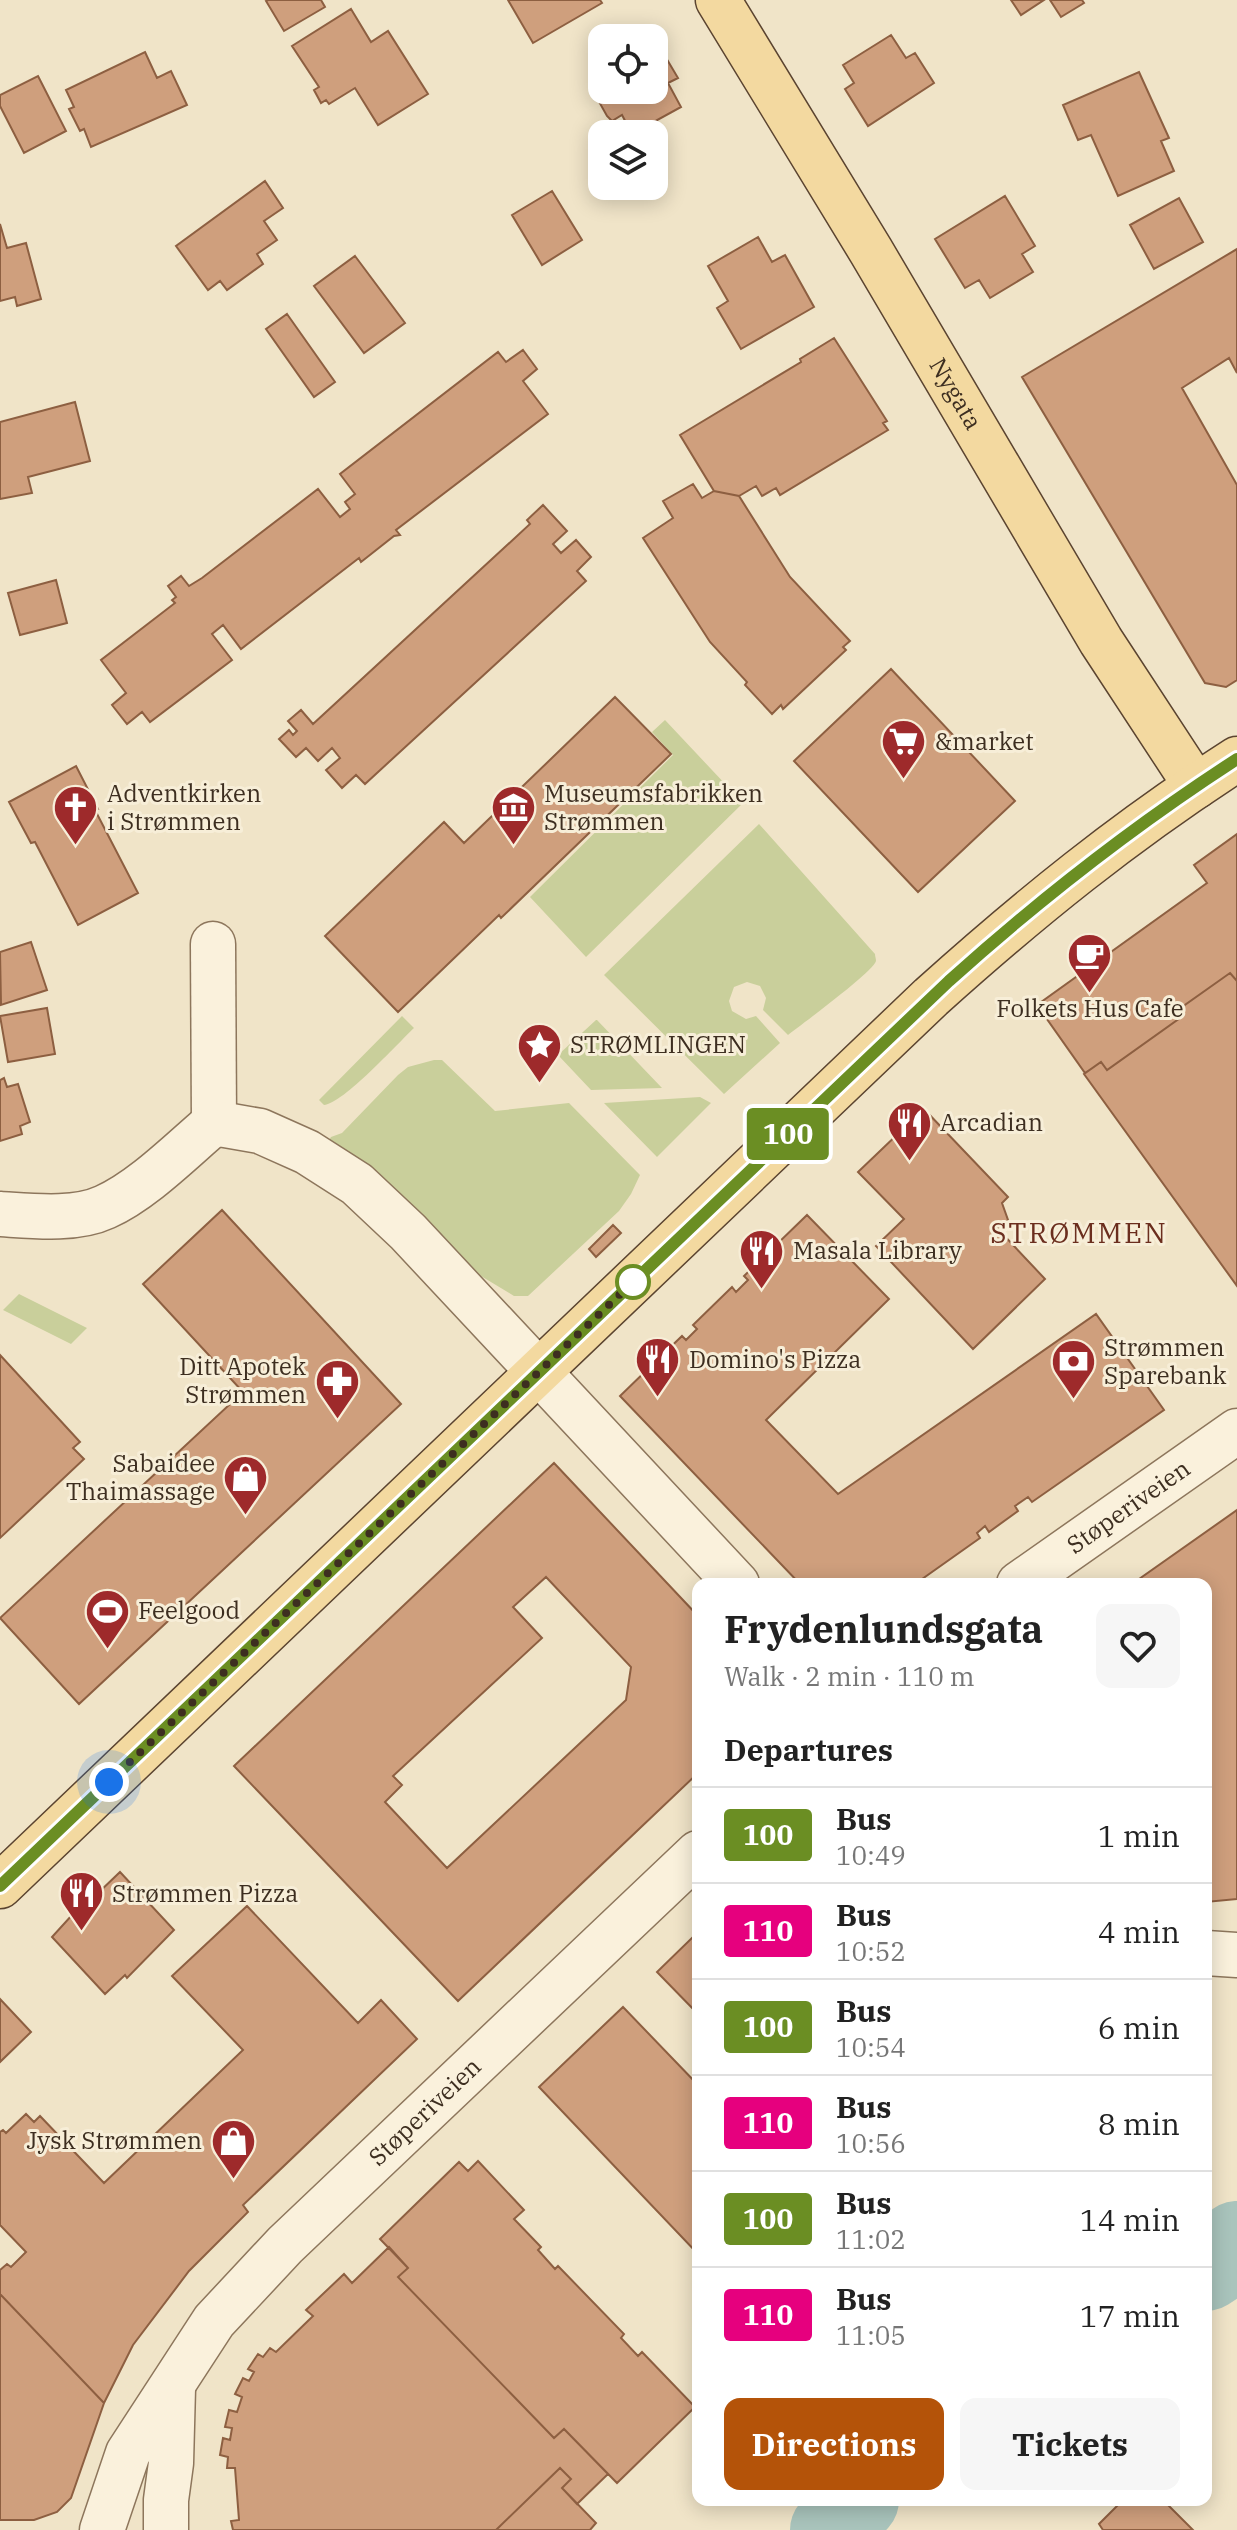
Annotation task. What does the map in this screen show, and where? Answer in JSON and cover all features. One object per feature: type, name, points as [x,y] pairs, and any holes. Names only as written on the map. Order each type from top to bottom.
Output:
[{"type":"main road","name":"Nygata","points":[[718,0],[871,251],[1101,641],[1196,786]]},
{"type":"main road","points":[[0,1886],[881,1044],[986,948],[1082,868],[1237,759]]},
{"type":"street","points":[[213,944],[214,1123]]},
{"type":"street","points":[[0,1214],[56,1217],[104,1208],[135,1188],[214,1123],[260,1131],[307,1152],[357,1184],[408,1232],[731,1578]]},
{"type":"street","name":"Støperiveien","points":[[1028,1578],[1237,1431]]},
{"type":"street","name":"Støperiveien","points":[[102,2530],[128,2453],[214,2321],[285,2245],[692,1859]]},
{"type":"street","points":[[1212,1953],[1237,1955]]},
{"type":"street","name":"Støperiveien","points":[[166,2530],[173,2388]]},
{"type":"green space","points":[[665,720],[743,803],[586,957],[530,897],[673,755],[652,732]]},
{"type":"green space","points":[[759,824],[875,954],[876,961],[851,986],[788,1035],[763,1010],[766,998],[760,986],[747,982],[734,987],[729,1001],[732,1011],[746,1019],[756,1016],[780,1043],[724,1094],[604,975]]},
{"type":"green space","points":[[402,1016],[414,1028],[357,1084],[324,1105],[319,1100]]},
{"type":"green space","points":[[596,1020],[662,1088],[591,1090],[558,1055]]},
{"type":"green space","points":[[442,1060],[495,1111],[569,1103],[640,1175],[619,1211],[528,1296],[514,1296],[471,1270],[328,1142],[331,1137],[342,1133],[408,1067]]},
{"type":"green space","points":[[700,1097],[711,1103],[657,1157],[604,1103]]},
{"type":"green space","points":[[19,1294],[87,1328],[71,1344],[3,1310]]},
{"type":"building","points":[[268,0],[321,0],[325,7],[284,31]]},
{"type":"building","points":[[508,0],[600,0],[602,3],[533,43]]},
{"type":"building","points":[[1011,0],[1044,0],[1021,15]]},
{"type":"building","points":[[1050,0],[1082,0],[1084,3],[1061,17]]},
{"type":"building","points":[[351,9],[371,42],[388,31],[428,94],[378,125],[355,88],[329,104],[326,100],[321,103],[314,90],[319,87],[292,46]]},
{"type":"building","points":[[891,35],[906,58],[915,53],[934,83],[868,126],[845,89],[854,83],[843,65]]},
{"type":"building","points":[[145,52],[157,78],[171,71],[187,105],[91,147],[84,129],[80,131],[69,109],[74,107],[66,90]]},
{"type":"building","points":[[668,61],[678,78],[668,83]]},
{"type":"building","points":[[1139,72],[1169,138],[1161,141],[1174,171],[1118,196],[1091,135],[1078,140],[1063,105]]},
{"type":"building","points":[[38,76],[66,131],[24,153],[0,106],[0,95]]},
{"type":"building","points":[[668,83],[681,107],[657,120],[625,120],[622,115],[611,120],[600,104],[668,104]]},
{"type":"building","points":[[265,181],[283,208],[264,221],[277,240],[257,254],[263,264],[227,290],[220,281],[208,290],[176,246]]},
{"type":"building","points":[[552,191],[582,240],[542,265],[512,215]]},
{"type":"building","points":[[1005,196],[1035,246],[1022,254],[1033,272],[990,298],[979,280],[965,288],[935,239]]},
{"type":"building","points":[[1179,198],[1203,242],[1154,269],[1130,225]]},
{"type":"building","points":[[0,224],[7,248],[26,243],[41,299],[17,306],[15,297],[0,301]]},
{"type":"building","points":[[758,237],[772,262],[785,255],[814,307],[741,349],[717,308],[728,301],[708,266]]},
{"type":"building","points":[[1237,249],[1237,373],[1229,358],[1182,388],[1237,485],[1237,680],[1226,687],[1205,683],[1022,377]]},
{"type":"building","points":[[355,256],[405,323],[364,353],[314,286]]},
{"type":"building","points":[[287,314],[335,382],[314,397],[266,329]]},
{"type":"building","points":[[834,338],[887,421],[883,423],[888,430],[780,495],[776,488],[762,496],[756,486],[739,496],[714,491],[680,435],[801,362],[800,359]]},
{"type":"building","points":[[523,350],[537,369],[523,381],[548,414],[396,530],[400,535],[394,536],[361,562],[359,558],[241,649],[223,625],[212,634],[232,660],[150,722],[142,712],[127,724],[112,705],[126,693],[101,660],[175,603],[172,600],[176,597],[168,586],[181,576],[189,586],[202,578],[318,489],[340,517],[350,509],[345,502],[355,494],[340,474],[498,352],[506,362]]},
{"type":"building","points":[[75,402],[90,461],[28,477],[32,493],[0,499],[0,422]]},
{"type":"building","points":[[693,484],[702,498],[714,491],[739,496],[790,577],[850,641],[843,647],[846,650],[783,709],[781,705],[772,714],[710,642],[643,538],[673,518],[663,501]]},
{"type":"building","points":[[543,505],[567,531],[553,544],[561,553],[576,540],[591,557],[577,571],[586,581],[365,784],[356,775],[342,788],[326,770],[340,758],[332,748],[318,761],[306,748],[296,757],[279,739],[289,730],[293,735],[297,731],[288,721],[301,710],[313,724],[530,524],[527,520]]},
{"type":"building","points":[[56,580],[67,623],[20,635],[8,593]]},
{"type":"building","name":"&market","points":[[891,669],[1015,801],[918,892],[794,761]]},
{"type":"building","points":[[615,697],[671,754],[501,918],[499,915],[398,1012],[325,936],[444,822],[464,843]]},
{"type":"building","name":"Adventkirken i Strømmen","points":[[76,766],[138,893],[78,925],[35,842],[31,843],[9,802]]},
{"type":"building","points":[[1237,834],[1237,981],[1230,973],[1175,1012],[1180,1018],[1107,1070],[1101,1062],[1085,1073],[1037,1005],[1207,883],[1194,865]]},
{"type":"building","points":[[31,942],[47,990],[1,1005],[0,952]]},
{"type":"building","points":[[1230,973],[1237,981],[1237,1286],[1084,1074],[1101,1062],[1107,1070],[1180,1018],[1175,1012]]},
{"type":"building","points":[[47,1008],[55,1054],[8,1062],[0,1016]]},
{"type":"building","points":[[4,1078],[7,1087],[18,1084],[30,1122],[20,1126],[22,1134],[0,1141],[0,1080]]},
{"type":"building","points":[[924,1109],[1008,1197],[1002,1203],[1008,1220],[997,1228],[1045,1279],[973,1349],[876,1246],[904,1219],[858,1172]]},
{"type":"building","points":[[222,1210],[401,1404],[79,1704],[0,1618],[243,1392],[143,1284]]},
{"type":"building","points":[[807,1215],[889,1299],[766,1420],[838,1494],[1096,1314],[1164,1410],[1032,1502],[1028,1497],[1015,1506],[1018,1511],[989,1532],[985,1526],[977,1533],[980,1538],[923,1578],[794,1578],[620,1396],[651,1366],[655,1370],[660,1365],[656,1361],[682,1336],[686,1340],[697,1329],[693,1325],[732,1287],[736,1292],[748,1280],[744,1276]]},
{"type":"building","points":[[613,1225],[621,1233],[596,1257],[589,1249]]},
{"type":"building","points":[[0,1355],[80,1442],[73,1448],[84,1459],[0,1538]]},
{"type":"building","points":[[554,1463],[692,1610],[692,1779],[458,2001],[234,1766]],"holes":[[[546,1577],[631,1667],[626,1700],[447,1868],[385,1802],[402,1785],[393,1776],[542,1638],[513,1607]]]},
{"type":"building","points":[[1237,1510],[1237,1899],[1212,1901],[1212,1578],[1141,1578]]},
{"type":"building","points":[[120,1872],[174,1930],[127,1978],[125,1975],[105,1994],[52,1937],[93,1892],[96,1895]]},
{"type":"building","points":[[247,1906],[358,2023],[381,2000],[417,2039],[243,2205],[248,2212],[189,2271],[133,2345],[104,2403],[0,2294],[0,2270],[7,2264],[11,2267],[26,2252],[0,2225],[0,2132],[3,2130],[6,2133],[26,2114],[34,2122],[40,2116],[104,2183],[243,2050],[172,1976]]},
{"type":"building","points":[[692,1938],[692,2008],[657,1972]]},
{"type":"building","points":[[0,1999],[31,2032],[0,2062]]},
{"type":"building","points":[[623,2007],[692,2079],[692,2248],[539,2087]]},
{"type":"building","points":[[478,2161],[524,2210],[514,2219],[541,2247],[538,2250],[555,2269],[558,2266],[624,2334],[621,2338],[638,2356],[642,2352],[692,2404],[692,2410],[617,2483],[564,2429],[554,2438],[398,2277],[408,2268],[380,2239],[459,2162],[468,2171]]},
{"type":"building","points":[[389,2247],[408,2268],[398,2277],[554,2438],[564,2429],[608,2474],[577,2504],[562,2488],[571,2479],[560,2468],[496,2530],[233,2530],[231,2521],[239,2520],[235,2468],[227,2468],[228,2457],[220,2455],[223,2438],[230,2440],[232,2428],[225,2427],[229,2410],[237,2412],[242,2397],[235,2394],[243,2378],[249,2381],[254,2372],[248,2369],[258,2354],[263,2357],[270,2348],[276,2352],[313,2316],[306,2310],[344,2274],[352,2283]]},
{"type":"building","points":[[0,2294],[104,2403],[71,2498],[57,2512],[34,2520],[0,2520]]},
{"type":"building","points":[[560,2468],[571,2479],[562,2488],[596,2523],[590,2530],[496,2530]]},
{"type":"building","points":[[1117,2506],[1169,2506],[1193,2530],[1103,2530],[1099,2524]]},
{"type":"waterway","points":[[1212,2266],[1237,2242]]},
{"type":"waterway","points":[[831,2530],[853,2506]]},
{"type":"bus line","name":"100","points":[[0,1886],[949,981],[1033,906],[1082,868],[1237,759]]},
{"type":"place","name":"&market","points":[[904,781]]},
{"type":"place","name":"Adventkirken i Strømmen","points":[[76,847]]},
{"type":"place","name":"Museumsfabrikken Strømmen","points":[[513,847]]},
{"type":"place","name":"Folkets Hus Cafe","points":[[1090,994]]},
{"type":"place","name":"STRØMLINGEN","points":[[539,1084]]},
{"type":"place","name":"Arcadian","points":[[909,1162]]},
{"type":"place","name":"Masala Library","points":[[762,1290]]},
{"type":"place","name":"Domino's Pizza","points":[[658,1399]]},
{"type":"place","name":"Strømmen Sparebank","points":[[1073,1401]]},
{"type":"place","name":"Ditt Apotek Strømmen","points":[[337,1420]]},
{"type":"place","name":"Sabaidee Thaimassage","points":[[246,1517]]},
{"type":"place","name":"Feelgood","points":[[107,1650]]},
{"type":"place","name":"Strømmen Pizza","points":[[81,1933]]},
{"type":"place","name":"Jysk Strømmen","points":[[233,2180]]},
{"type":"district","name":"STRØMMEN","points":[[1079,1233]]},
{"type":"route","points":[[109,1782],[635,1280],[633,1282]]}]
